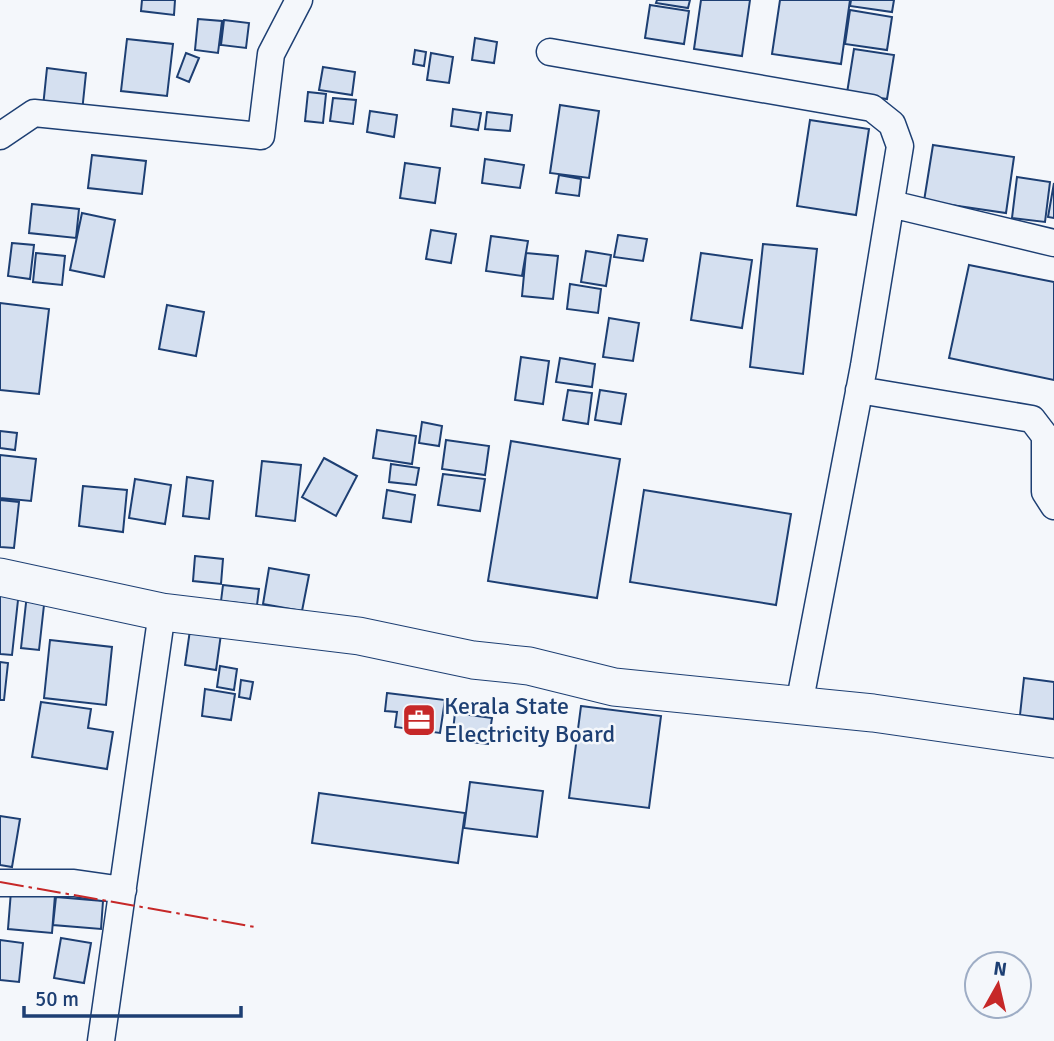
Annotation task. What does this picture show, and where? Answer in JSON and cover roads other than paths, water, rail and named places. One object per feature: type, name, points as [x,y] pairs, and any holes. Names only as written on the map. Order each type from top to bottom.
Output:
[{"type":"street","points":[[0,136],[34,113],[261,136],[271,54],[299,0]]},
{"type":"street","points":[[550,52],[872,108],[892,124],[900,146],[891,204],[859,390],[799,705]]},
{"type":"street","points":[[891,204],[1054,243]]},
{"type":"street","points":[[859,390],[1032,419],[1045,436],[1045,492],[1054,506]]},
{"type":"street","points":[[0,577],[162,612],[359,636],[473,660],[529,666],[614,687],[799,705],[1054,739]]},
{"type":"street","points":[[101,1041],[162,612]]},
{"type":"street","points":[[0,884],[74,883],[123,890]]},
{"type":"place","name":"Kerala State Electricity Board","points":[[419,720]]}]
